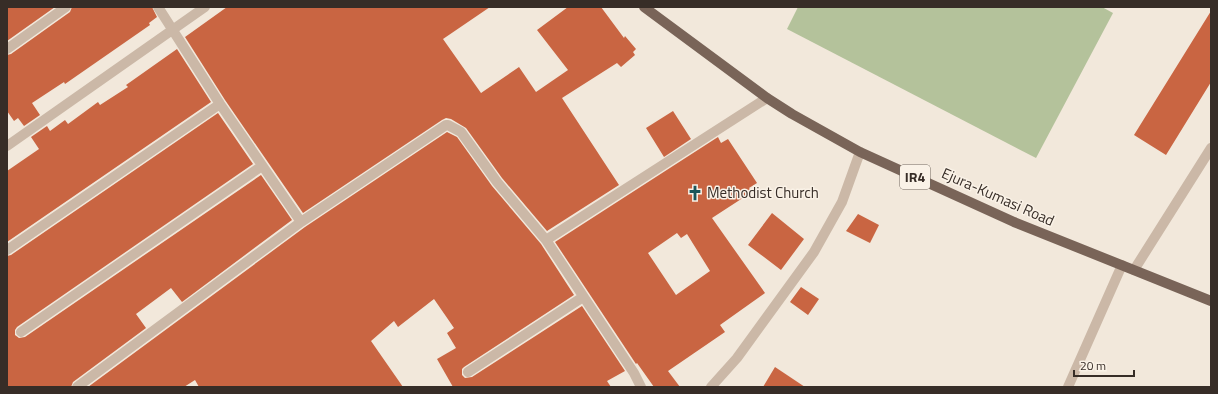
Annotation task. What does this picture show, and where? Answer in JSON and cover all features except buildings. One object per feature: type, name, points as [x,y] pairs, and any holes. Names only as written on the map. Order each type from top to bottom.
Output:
[{"type":"main road","name":"Ejura-Kumasi Road","points":[[644,7],[767,98],[792,114],[860,152],[1014,222],[1211,301]]},
{"type":"street","points":[[7,49],[66,7]]},
{"type":"street","points":[[158,7],[220,104],[301,222]]},
{"type":"street","points":[[7,146],[205,7]]},
{"type":"street","points":[[546,240],[767,98]]},
{"type":"street","points":[[7,250],[220,104]]},
{"type":"street","points":[[77,387],[301,222],[446,125],[461,132],[497,182],[546,240],[634,373],[641,387]]},
{"type":"street","points":[[1134,270],[1211,148]]},
{"type":"street","points":[[711,387],[737,358],[814,252],[842,202],[860,152]]},
{"type":"street","points":[[21,332],[262,166]]},
{"type":"street","points":[[1068,387],[1122,265]]},
{"type":"street","points":[[468,372],[583,297]]},
{"type":"green space","points":[[798,7],[1102,7],[1113,13],[1036,158],[787,29]]},
{"type":"place","name":"Methodist Church","points":[[695,193]]}]
